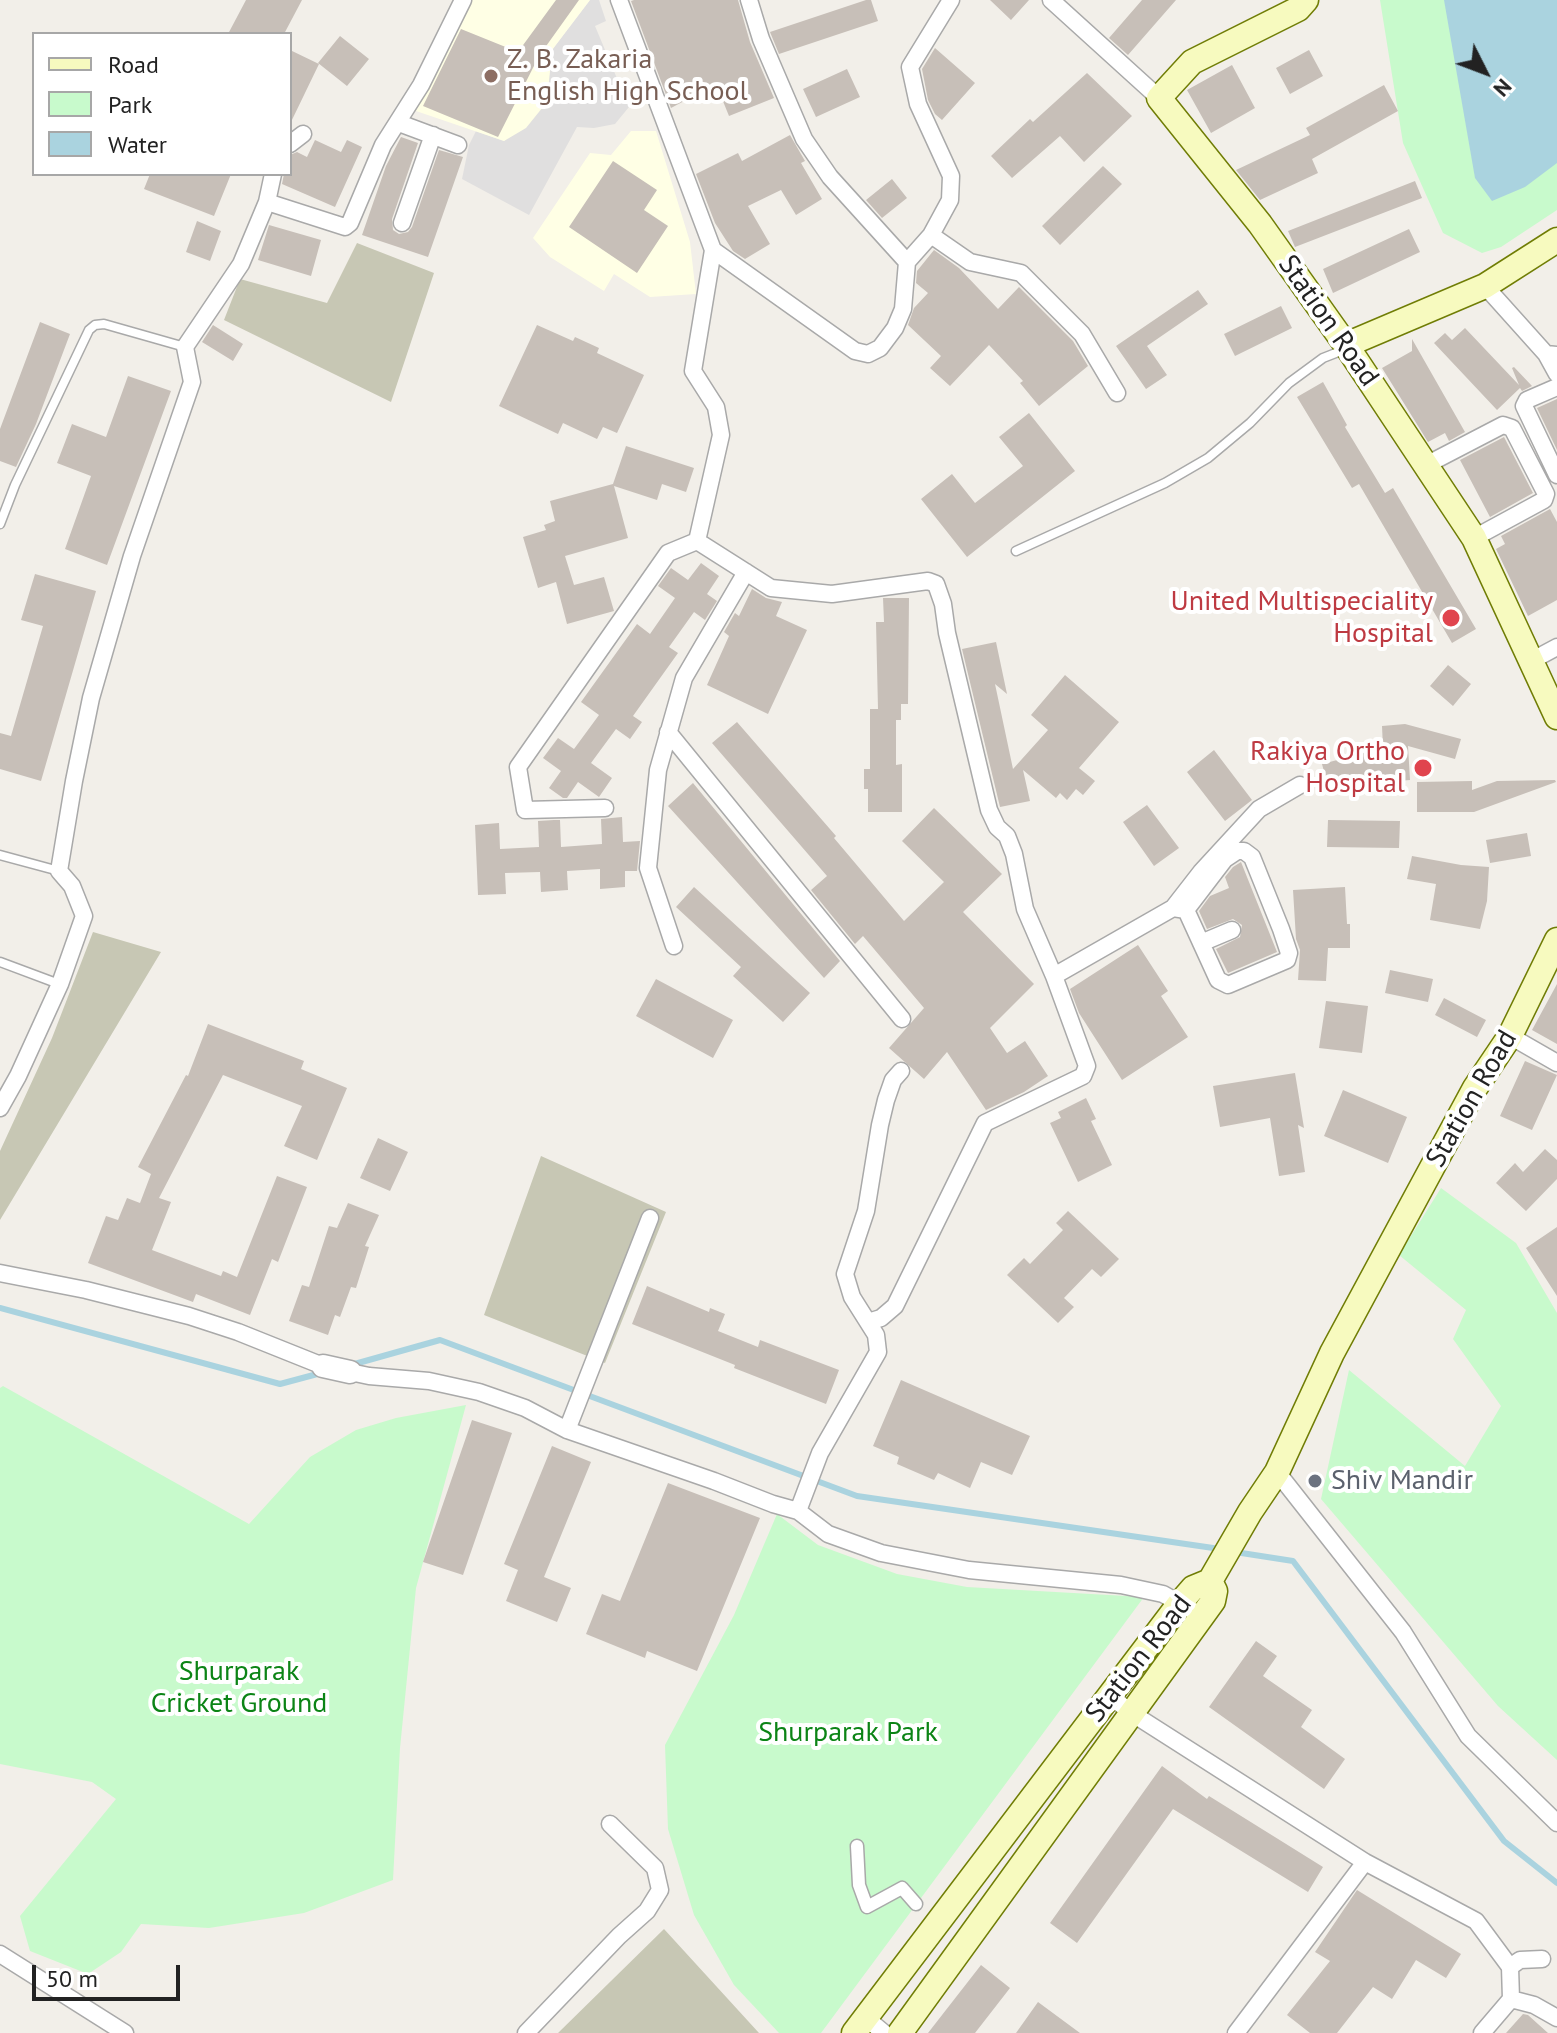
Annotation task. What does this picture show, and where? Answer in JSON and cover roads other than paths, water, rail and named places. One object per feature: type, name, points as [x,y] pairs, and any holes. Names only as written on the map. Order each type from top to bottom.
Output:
[{"type":"main road","points":[[1159,98],[1192,62],[1298,9],[1306,0]]},
{"type":"main road","name":"Station Road","points":[[1159,98],[1260,224],[1347,346],[1474,538],[1557,717]]},
{"type":"main road","points":[[1347,346],[1485,286],[1557,240]]},
{"type":"main road","name":"Station Road","points":[[868,2028],[928,1912],[960,1894],[1180,1603],[1193,1588],[1212,1577],[1277,1472],[1332,1353],[1475,1088],[1510,1036],[1557,940]]},
{"type":"main road","name":"Station Road","points":[[900,2033],[1202,1616],[1215,1595],[1212,1577]]},
{"type":"main road","points":[[960,1894],[985,1915]]},
{"type":"street","points":[[267,202],[345,227],[350,223],[383,145],[421,85],[463,0]]},
{"type":"street","points":[[619,0],[713,250],[693,371],[716,407],[721,435],[697,541]]},
{"type":"street","points":[[749,0],[761,39],[804,139],[830,177],[907,262]]},
{"type":"street","points":[[713,250],[855,351],[868,354],[880,348],[895,328],[903,309],[907,262],[931,235],[950,200],[951,176],[918,104],[910,67],[951,0]]},
{"type":"street","points":[[1051,0],[1159,98]]},
{"type":"street","points":[[399,123],[458,145]]},
{"type":"street","points":[[402,223],[433,135]]},
{"type":"street","points":[[0,1108],[60,984],[84,916],[72,886],[59,871],[91,698],[132,556],[192,382],[185,347],[241,264],[267,202],[273,176]]},
{"type":"street","points":[[931,235],[970,262],[1021,273],[1082,334],[1117,393]]},
{"type":"street","points":[[1485,286],[1552,354],[1557,374]]},
{"type":"street","points":[[1557,387],[1527,400],[1524,406],[1557,475]]},
{"type":"street","points":[[1426,465],[1503,425],[1512,428],[1546,494],[1544,500],[1474,538]]},
{"type":"street","points":[[697,541],[771,588],[832,594],[928,581],[936,584],[989,810],[997,827],[1007,836],[1014,854],[1025,909],[1036,927],[1087,1066],[1083,1076],[985,1123],[895,1306],[881,1318],[868,1322]]},
{"type":"street","points":[[605,808],[525,810],[518,767],[668,553],[697,541]]},
{"type":"street","points":[[674,946],[648,868],[658,770],[684,678],[746,572]]},
{"type":"street","points":[[1529,662],[1557,647]]},
{"type":"street","points":[[668,732],[902,1019]]},
{"type":"street","points":[[1180,909],[1201,872],[1252,817],[1300,785]]},
{"type":"street","points":[[1054,976],[1180,909],[1225,859],[1237,851],[1244,851],[1252,857],[1289,953],[1287,960],[1228,985],[1218,980],[1201,943],[1180,909]]},
{"type":"street","points":[[1201,943],[1232,930]]},
{"type":"street","points":[[1510,1036],[1557,1063]]},
{"type":"street","points":[[800,1507],[820,1453],[878,1352],[876,1335],[852,1297],[845,1274],[866,1211],[883,1113],[893,1080],[901,1071]]},
{"type":"street","points":[[567,1430],[650,1218]]},
{"type":"street","points":[[0,1273],[86,1290],[189,1316],[323,1366],[369,1376],[429,1381],[479,1392],[525,1408],[567,1430],[773,1504],[800,1507],[828,1534],[881,1553],[969,1570],[1121,1585],[1163,1594],[1202,1616]]},
{"type":"street","points":[[1277,1472],[1403,1632],[1468,1736],[1557,1823]]},
{"type":"street","points":[[1110,1696],[1133,1714],[1365,1862],[1476,1921],[1510,1967],[1511,1999],[1487,2031]]},
{"type":"street","points":[[526,2033],[647,1911],[660,1890],[655,1868],[610,1824]]},
{"type":"street","points":[[857,1846],[859,1885],[867,1907],[902,1888],[928,1912]]},
{"type":"street","points":[[1236,2033],[1365,1862]]},
{"type":"street","points":[[0,1954],[125,2033]]},
{"type":"street","points":[[1510,1967],[1520,1960],[1542,1959]]},
{"type":"street","points":[[1511,1999],[1534,2005],[1557,2018]]},
{"type":"lane","points":[[0,524],[15,485],[89,330],[95,325],[104,324],[185,347]]},
{"type":"lane","points":[[1016,551],[1165,483],[1208,458],[1250,423],[1289,383],[1323,358],[1347,346]]},
{"type":"lane","points":[[0,855],[59,871]]},
{"type":"lane","points":[[0,962],[60,984]]},
{"type":"water","points":[[1444,0],[1557,0],[1557,163],[1525,187],[1492,201],[1475,178]]},
{"type":"waterway","points":[[0,1308],[280,1384],[321,1373]]},
{"type":"waterway","points":[[351,1365],[440,1340],[857,1496],[1220,1549]]},
{"type":"waterway","points":[[1235,1552],[1293,1561],[1504,1841],[1557,1883]]},
{"type":"place","name":"Z. B. Zakaria English High School","points":[[491,76]]},
{"type":"place","name":"United Multispeciality Hospital","points":[[1451,618]]},
{"type":"place","name":"Rakiya Ortho Hospital","points":[[1423,768]]},
{"type":"place","name":"Shiv Mandir","points":[[1315,1481]]},
{"type":"park label","name":"Shurparak Cricket Ground","points":[[239,1688]]},
{"type":"park label","name":"Shurparak Park","points":[[848,1733]]}]
